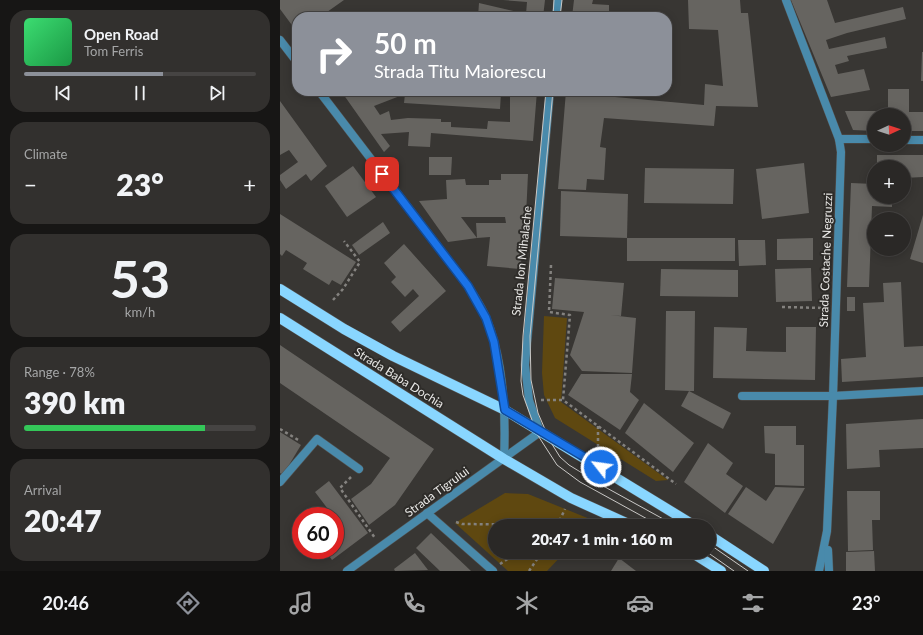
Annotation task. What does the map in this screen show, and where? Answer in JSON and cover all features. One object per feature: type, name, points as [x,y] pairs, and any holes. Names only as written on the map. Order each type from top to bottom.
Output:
[{"type":"main road","name":"Strada Baba Dochia","points":[[280,289],[350,333],[505,410],[683,519]]},
{"type":"main road","name":"Strada Baba Dochia","points":[[280,318],[504,459],[571,498],[618,519]]},
{"type":"main road","points":[[716,540],[764,571]]},
{"type":"main road","points":[[702,559],[721,571]]},
{"type":"street","points":[[557,12],[558,0]]},
{"type":"street","name":"Strada Costache Negruzzi","points":[[786,0],[839,139],[842,152],[837,309],[827,531],[829,571]]},
{"type":"street","points":[[280,40],[292,56]]},
{"type":"street","points":[[323,96],[468,286],[486,318],[494,342],[505,410],[504,459]]},
{"type":"street","name":"Strada Ion Mihalache","points":[[540,432],[529,400],[526,365],[529,314],[550,96]]},
{"type":"street","points":[[839,139],[867,139]]},
{"type":"street","points":[[911,140],[923,140]]},
{"type":"street","points":[[742,396],[833,396],[923,391]]},
{"type":"street","name":"Strada Tigrului","points":[[347,571],[540,432]]},
{"type":"street","points":[[280,482],[317,439],[359,469]]},
{"type":"street","points":[[427,514],[492,571]]},
{"type":"street","name":"Strada Costache Negruzzi","points":[[820,571],[827,531]]},
{"type":"path","points":[[333,300],[343,289],[360,262],[344,241]]},
{"type":"path","points":[[551,265],[549,312],[570,314],[563,400]]},
{"type":"path","points":[[782,307],[837,309]]},
{"type":"path","points":[[541,400],[563,400],[676,484]]},
{"type":"path","points":[[598,426],[598,450]]},
{"type":"path","points":[[280,429],[309,448]]},
{"type":"path","points":[[359,469],[340,488],[381,547]]},
{"type":"path","points":[[560,519],[566,506]]},
{"type":"path","points":[[455,522],[462,524],[488,525]]},
{"type":"path","points":[[492,571],[508,559]]},
{"type":"path","points":[[529,571],[537,559]]},
{"type":"shaded area","points":[[544,316],[567,318],[561,402],[668,480],[656,481],[555,418],[544,395],[542,373]]},
{"type":"shaded area","points":[[505,493],[528,494],[590,519],[488,519],[488,553],[455,523]]},
{"type":"shaded area","points":[[495,559],[558,559],[547,571],[508,571]]},
{"type":"building","points":[[280,0],[344,0],[327,12],[292,12],[292,25],[280,9]]},
{"type":"building","points":[[503,0],[545,0],[544,12],[526,12],[527,2]]},
{"type":"building","points":[[574,0],[593,0],[592,4],[609,5],[609,12],[573,12]]},
{"type":"building","points":[[688,0],[740,0],[741,13],[748,13],[758,107],[716,106],[714,126],[604,118],[600,147],[606,148],[604,180],[587,179],[586,190],[558,189],[566,96],[604,96],[704,105],[705,84],[723,86],[718,30],[689,29]]},
{"type":"building","points":[[791,0],[827,0],[835,23],[903,7],[906,19],[847,33],[826,40],[829,49],[885,37],[887,48],[847,56],[849,61],[835,65],[838,74],[864,69],[870,90],[831,97]]},
{"type":"building","points":[[479,3],[517,12],[478,12]]},
{"type":"building","points":[[922,52],[923,81],[921,81]]},
{"type":"building","points":[[888,89],[909,89],[909,108],[888,108]]},
{"type":"building","points":[[345,96],[400,96],[374,106],[380,115],[389,111],[391,120],[408,118],[441,119],[441,122],[451,122],[451,127],[487,129],[488,121],[510,122],[510,96],[537,96],[533,141],[431,133],[430,147],[408,146],[409,132],[381,134],[390,146],[384,152]]},
{"type":"building","points":[[405,96],[501,96],[500,109],[404,103]]},
{"type":"building","points":[[280,101],[327,166],[311,181],[306,174],[286,189],[280,180],[280,175],[298,162],[289,150],[280,155]]},
{"type":"building","points":[[845,111],[867,111],[867,131],[853,130]]},
{"type":"building","points":[[911,112],[923,112],[923,131],[911,131]]},
{"type":"building","points":[[877,155],[923,155],[923,177],[911,178],[911,160],[877,160]]},
{"type":"building","points":[[429,157],[452,157],[451,175],[429,175]]},
{"type":"building","points":[[804,163],[809,213],[762,219],[756,169]]},
{"type":"building","points":[[353,166],[376,197],[347,217],[325,186]]},
{"type":"building","points":[[645,168],[734,169],[733,204],[644,203]]},
{"type":"building","points":[[501,174],[528,174],[525,237],[520,269],[487,266],[490,237],[448,242],[419,201],[447,199],[446,180],[465,179],[466,185],[489,185],[489,180],[501,180]],"holes":[[[461,217],[505,217],[506,223],[476,223],[477,238]]]},
{"type":"building","points":[[851,183],[867,184],[867,204],[892,204],[892,207],[872,206],[872,212],[867,212],[867,256],[870,256],[869,287],[847,287]]},
{"type":"building","points":[[561,191],[628,194],[627,238],[560,236]]},
{"type":"building","points":[[280,214],[356,262],[341,285],[332,280],[329,285],[303,269],[307,263],[286,250],[282,256],[280,254]]},
{"type":"building","points":[[923,215],[923,263],[910,259]]},
{"type":"building","points":[[383,222],[390,233],[359,255],[352,245]]},
{"type":"building","points":[[627,238],[735,238],[735,261],[627,261]]},
{"type":"building","points":[[813,238],[813,260],[777,260],[777,239]]},
{"type":"building","points":[[738,240],[765,240],[766,265],[739,266]]},
{"type":"building","points":[[404,244],[446,291],[400,332],[391,322],[419,296],[413,289],[405,297],[391,282],[396,277],[384,263]]},
{"type":"building","points":[[811,268],[812,301],[776,302],[775,269]]},
{"type":"building","points":[[661,269],[738,270],[738,297],[660,296]]},
{"type":"building","points":[[555,278],[624,283],[621,316],[610,315],[636,318],[632,373],[582,371],[570,355],[584,312],[552,309]]},
{"type":"building","points":[[901,282],[904,347],[923,346],[923,377],[842,382],[841,359],[866,357],[863,303],[884,302],[883,283]]},
{"type":"building","points":[[847,297],[855,297],[855,311],[847,311]]},
{"type":"building","points":[[666,311],[695,311],[694,391],[665,390]]},
{"type":"building","points":[[714,327],[747,328],[746,351],[786,352],[786,327],[816,327],[815,380],[713,378]]},
{"type":"building","points":[[280,345],[434,449],[395,505],[369,525],[351,499],[371,484],[390,458],[280,383]]},
{"type":"building","points":[[581,374],[632,374],[630,392],[639,400],[620,430],[568,395]]},
{"type":"building","points":[[689,391],[731,413],[723,429],[681,406]]},
{"type":"building","points":[[644,403],[694,443],[673,472],[625,433]]},
{"type":"building","points":[[923,419],[923,448],[879,450],[880,467],[847,469],[846,424]]},
{"type":"building","points":[[764,426],[796,426],[796,445],[804,445],[804,486],[775,485],[775,454],[765,453]]},
{"type":"building","points":[[280,432],[301,445],[283,475],[280,473]]},
{"type":"building","points":[[708,443],[733,463],[726,474],[743,486],[725,513],[684,482]]},
{"type":"building","points":[[329,481],[368,533],[344,551],[344,507],[326,507],[315,492]]},
{"type":"building","points":[[746,487],[766,501],[775,487],[805,488],[773,544],[728,514]]},
{"type":"building","points":[[847,491],[880,491],[880,520],[872,520],[873,550],[848,551]]},
{"type":"building","points":[[431,533],[471,571],[440,571],[416,548]]},
{"type":"building","points":[[874,551],[875,571],[846,571],[846,552]]},
{"type":"building","points":[[415,553],[428,570],[395,571],[394,569]]},
{"type":"building","points":[[618,559],[620,559],[636,571],[611,571]]},
{"type":"tram line","points":[[553,12],[554,0]]},
{"type":"tram line","points":[[561,12],[562,0]]},
{"type":"tram line","points":[[546,96],[523,336],[521,381],[523,395],[537,434],[557,465],[580,482],[647,519]]},
{"type":"tram line","points":[[553,96],[530,336],[531,380],[538,413],[550,441],[560,457],[569,465],[663,519]]},
{"type":"tram line","points":[[716,549],[748,571]]},
{"type":"tram line","points":[[716,558],[734,571]]},
{"type":"route","points":[[382,174],[468,286],[486,318],[494,342],[505,410],[601,467]]}]
